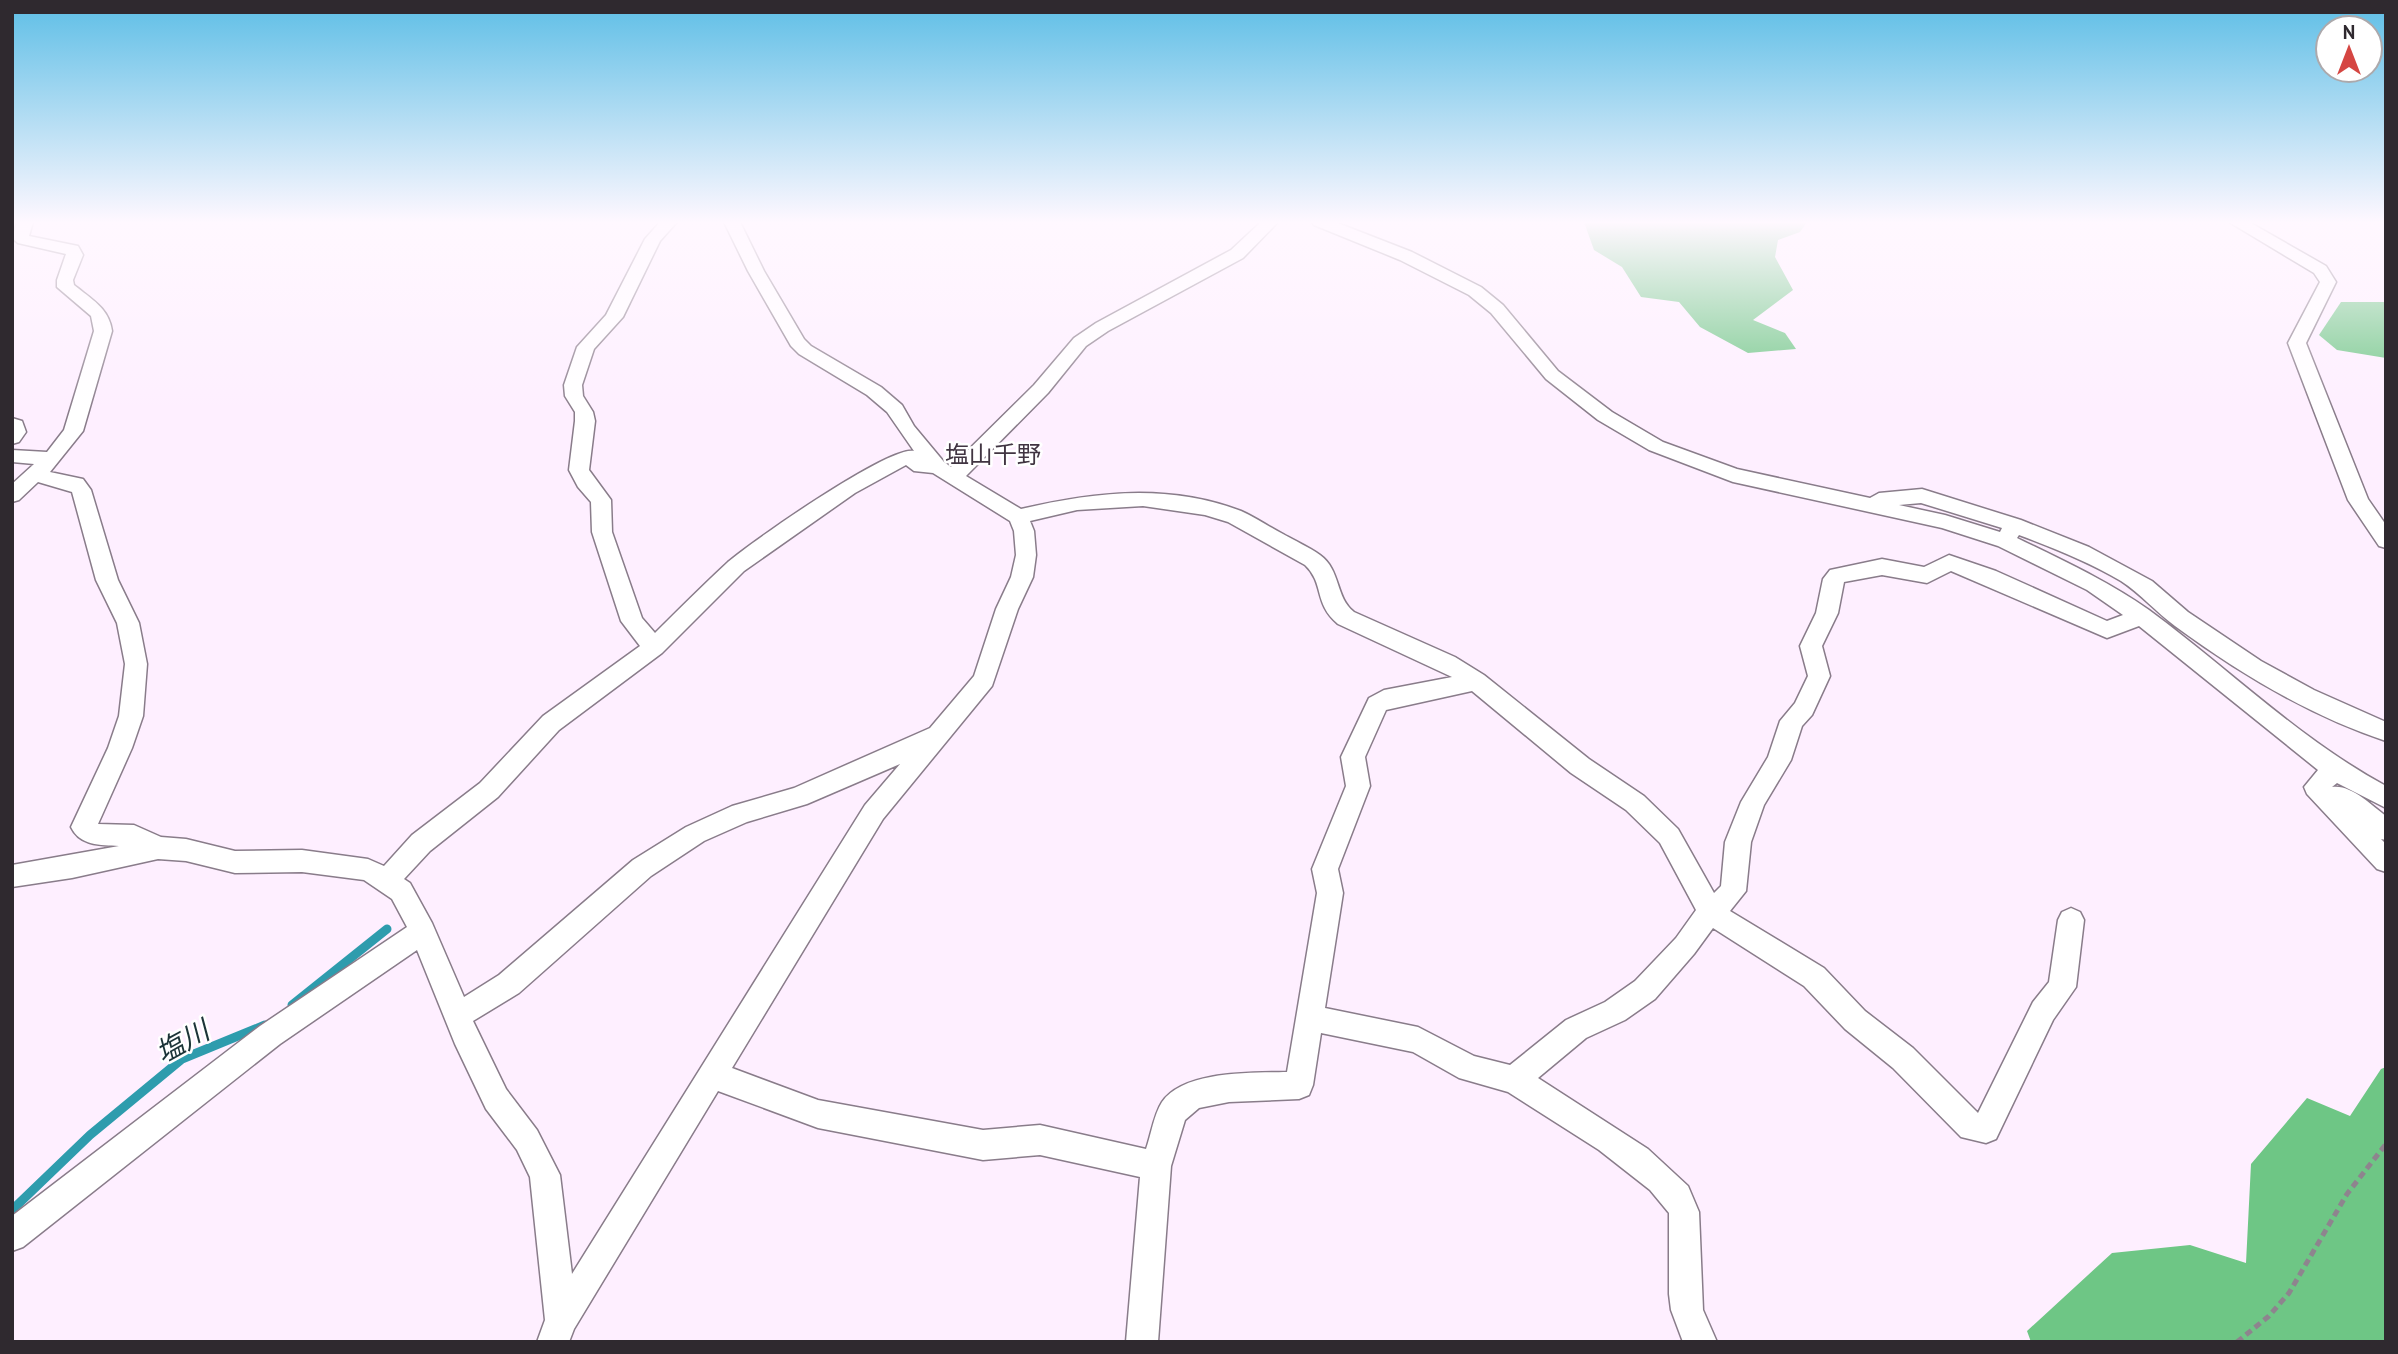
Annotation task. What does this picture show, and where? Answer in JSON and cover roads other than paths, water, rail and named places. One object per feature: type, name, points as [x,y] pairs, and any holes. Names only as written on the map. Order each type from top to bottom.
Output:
[{"type":"street","points":[[12,495],[44,467],[74,431],[103,331],[99,314],[66,285]]},
{"type":"street","points":[[630,285],[614,317],[586,347],[573,385],[574,396],[584,412],[585,421],[579,470],[585,482],[601,500],[602,532],[632,621],[654,648]]},
{"type":"street","points":[[764,285],[797,342],[805,350],[874,391],[895,409],[906,429],[944,472]]},
{"type":"street","points":[[944,472],[1041,389],[1080,342],[1179,285]]},
{"type":"street","points":[[1464,285],[1497,309],[1552,375],[1605,416],[1656,446],[1733,475],[1859,502],[1922,496],[2010,533],[2079,551],[2144,586],[2180,618],[2266,673],[2344,717],[2386,732]]},
{"type":"street","points":[[2326,285],[2297,343],[2358,500],[2386,541]]},
{"type":"street","points":[[12,424],[15,425],[16,432],[12,438]]},
{"type":"street","points":[[12,456],[44,467],[76,484],[81,490],[107,580],[128,623],[136,664],[131,716],[120,748],[83,827],[94,835],[134,836],[158,848]]},
{"type":"street","points":[[387,880],[421,843],[489,790],[551,723],[654,648],[737,566],[848,488],[907,456],[921,466],[944,472],[1018,517],[1024,531],[1026,555],[1022,577],[1007,609],[984,680],[874,812],[557,1331]]},
{"type":"street","points":[[1018,517],[1077,503],[1143,499],[1207,508],[1235,517],[1312,560],[1324,571],[1334,608],[1346,618],[1447,663],[1476,681],[1580,766],[1652,817],[1669,836],[1711,913],[1814,977],[1855,1020],[1903,1058],[1971,1127],[1986,1129],[2043,1011],[2062,987],[2071,920]]},
{"type":"street","points":[[2010,533],[2141,616],[2386,830]]},
{"type":"street","points":[[1514,1080],[1576,1029],[1615,1011],[1645,990],[1732,891],[1738,842],[1753,802],[1779,760],[1793,721],[1804,709],[1819,676],[1810,650],[1811,639],[1827,615],[1834,579],[1838,575],[1882,567],[1927,575],[1949,562],[1988,576],[2107,630],[2141,616]]},
{"type":"street","points":[[1142,1342],[1156,1166],[1173,1111],[1192,1096],[1228,1088],[1299,1085],[1312,1018],[1330,893],[1325,869],[1359,786],[1353,757],[1377,704],[1384,699],[1476,681]]},
{"type":"street","points":[[457,1016],[509,984],[642,868],[695,834],[741,813],[797,797],[875,765],[940,733]]},
{"type":"street","points":[[2327,776],[2386,799]]},
{"type":"street","points":[[2327,776],[2316,787],[2386,861]]},
{"type":"street","points":[[12,876],[72,867],[158,848],[186,850],[234,862],[302,861],[368,870],[401,891],[423,931],[457,1016],[496,1099],[527,1140],[545,1175],[557,1331]]},
{"type":"street","points":[[12,1236],[270,1035],[423,931]]},
{"type":"street","points":[[1312,1018],[1419,1040],[1469,1068],[1514,1080],[1612,1141],[1672,1191],[1684,1209],[1683,1300],[1692,1328],[1701,1342]]},
{"type":"street","points":[[712,1075],[818,1114],[983,1145],[1040,1140],[1156,1166]]},
{"type":"waterway","name":"塩川","points":[[292,1005],[387,929]]},
{"type":"waterway","name":"塩川","points":[[12,1210],[90,1135],[182,1059],[265,1025]]},
{"type":"district","name":"塩山千野","points":[[993,454]]}]
